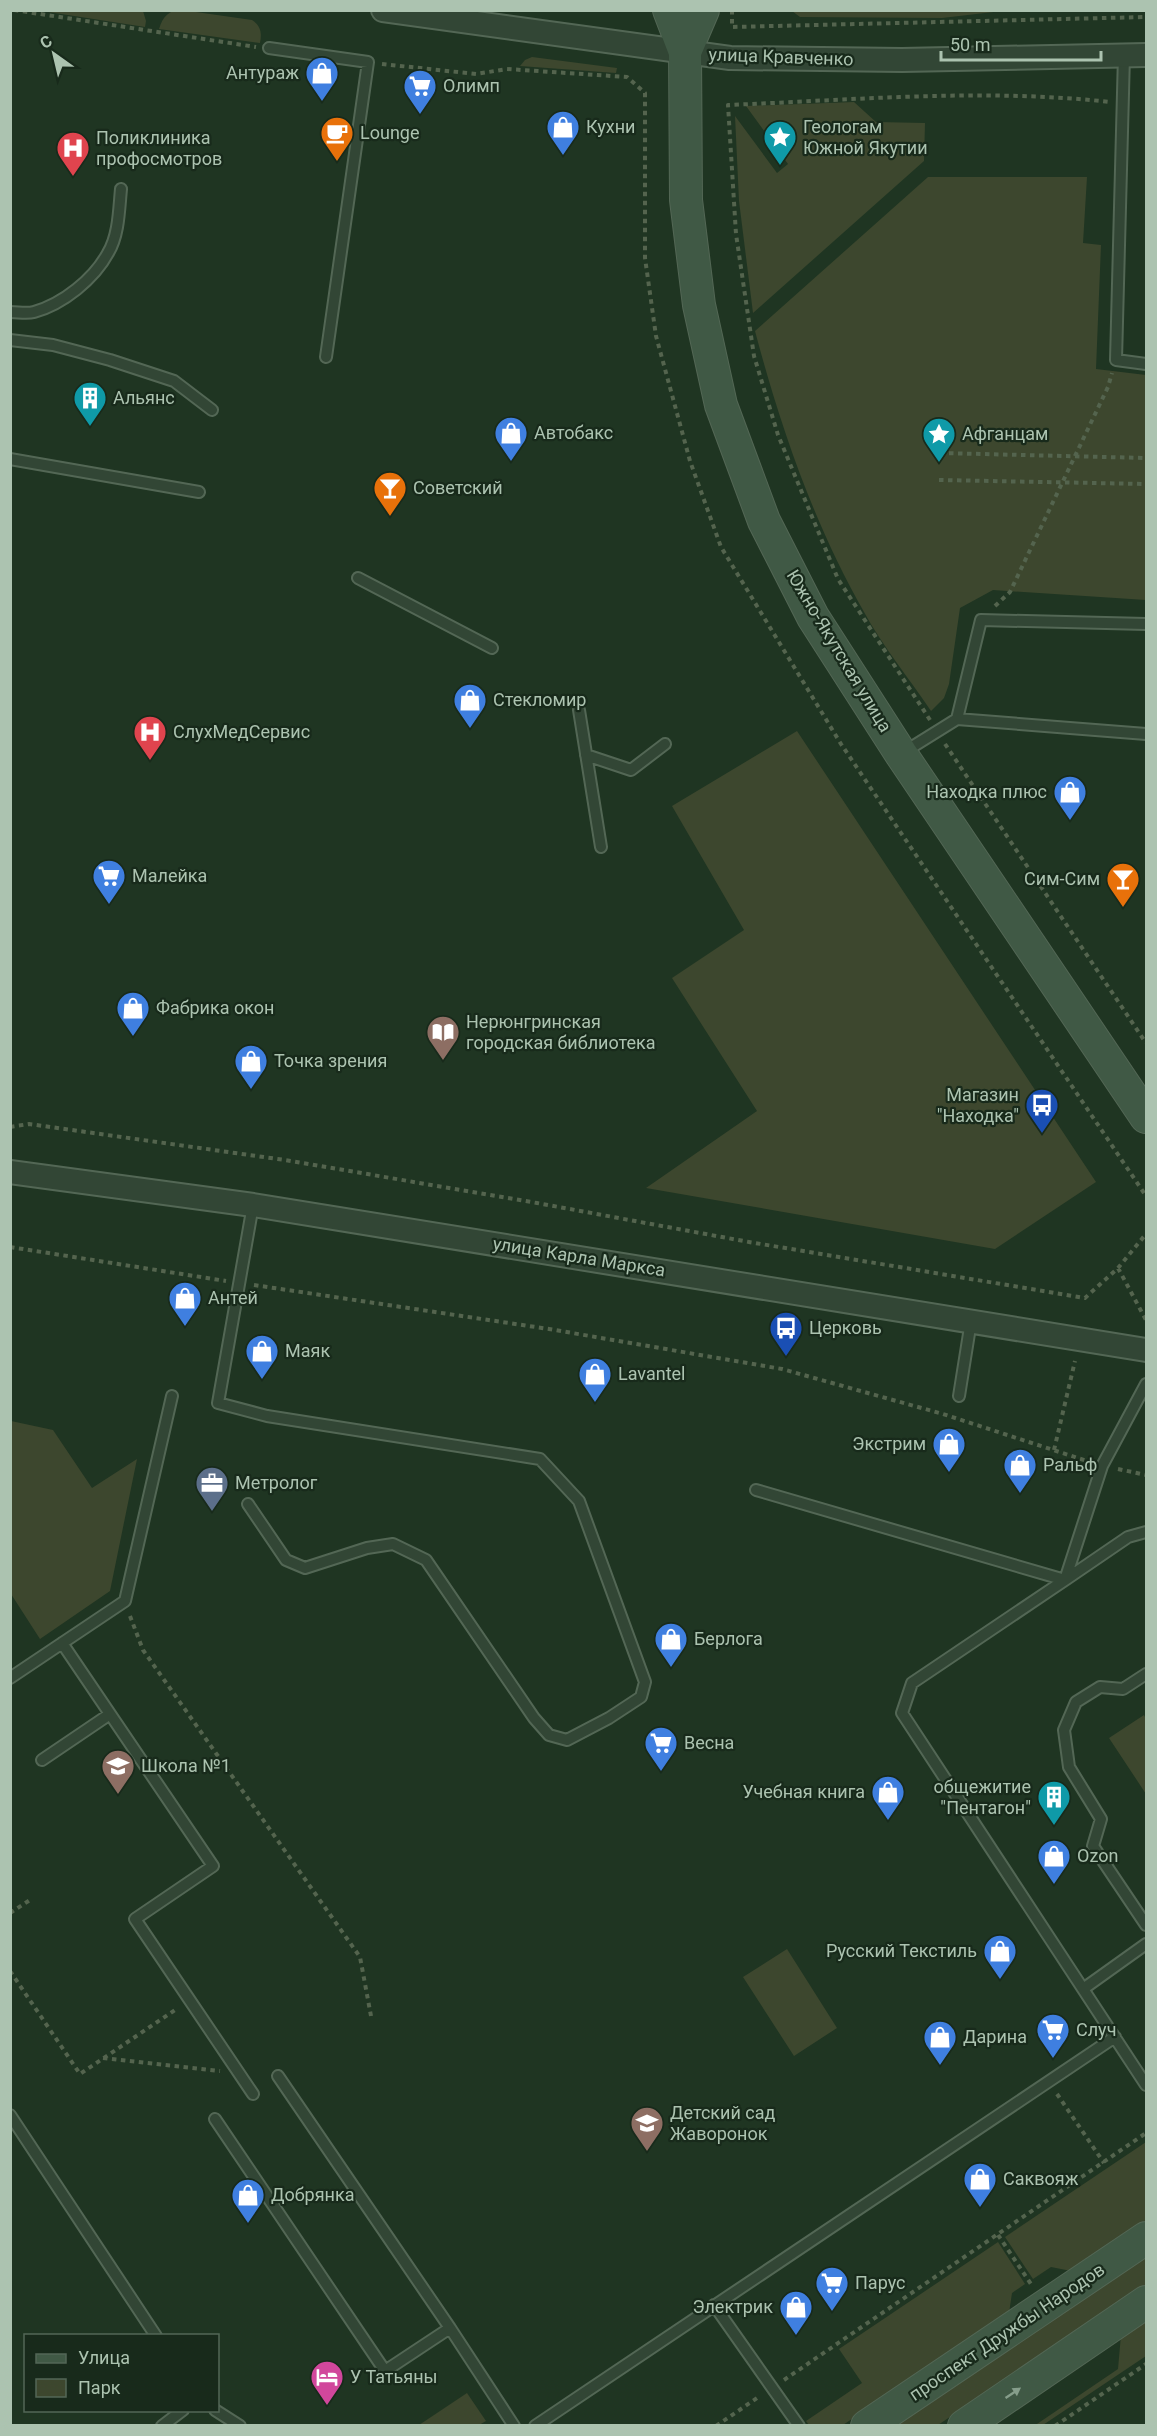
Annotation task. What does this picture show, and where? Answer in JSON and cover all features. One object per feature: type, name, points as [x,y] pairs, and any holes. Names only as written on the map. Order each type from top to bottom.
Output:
[{"type":"street","name":"улица Кравченко","points":[[383,10],[730,58],[891,60],[1146,55]]},
{"type":"street","name":"Южно-Якутская улица","points":[[669,10],[685,52],[686,200],[699,305],[721,405],[764,521],[813,617],[902,754],[1146,1117]]},
{"type":"street","name":"Южно-Якутская улица","points":[[685,52],[703,10]]},
{"type":"street","name":"улица Карла Маркса","points":[[10,1172],[253,1205],[1146,1350]]},
{"type":"street","name":"проспект Дружбы Народов","points":[[867,2426],[1146,2238]]},
{"type":"street","points":[[964,2426],[1146,2302]]},
{"type":"lane","points":[[269,48],[368,62],[326,357]]},
{"type":"lane","points":[[1124,55],[1116,360],[1146,364]]},
{"type":"lane","points":[[10,312],[32,313],[65,298],[93,273],[110,252],[117,223],[121,189]]},
{"type":"lane","points":[[10,340],[52,345],[110,360],[174,381],[212,410]]},
{"type":"lane","points":[[10,459],[199,492]]},
{"type":"lane","points":[[358,578],[492,648]]},
{"type":"lane","points":[[957,719],[981,620],[1146,624]]},
{"type":"lane","points":[[579,710],[601,847]]},
{"type":"lane","points":[[902,754],[957,719],[1146,734]]},
{"type":"lane","points":[[586,755],[631,770],[665,744]]},
{"type":"lane","points":[[248,1504],[286,1560],[305,1568],[368,1548],[393,1544],[426,1560],[534,1718],[549,1735],[567,1740],[609,1718],[641,1697],[645,1682],[579,1501],[540,1459],[267,1416],[218,1403],[253,1205]]},
{"type":"lane","points":[[959,1396],[970,1321]]},
{"type":"lane","points":[[1065,1580],[1102,1466],[1146,1384]]},
{"type":"lane","points":[[10,1678],[124,1601],[172,1396]]},
{"type":"lane","points":[[756,1490],[1065,1580]]},
{"type":"lane","points":[[1146,1532],[1128,1537],[912,1683],[902,1713],[1146,2085]]},
{"type":"lane","points":[[62,1643],[213,1866],[135,1919],[253,2094]]},
{"type":"lane","points":[[1146,1674],[1123,1689],[1100,1687],[1076,1702],[1064,1730],[1069,1767],[1101,1819],[1093,1846],[1146,1925]]},
{"type":"lane","points":[[42,1760],[110,1714]]},
{"type":"lane","points":[[1083,1989],[1146,1944]]},
{"type":"lane","points":[[535,2426],[1115,2037]]},
{"type":"lane","points":[[278,2076],[514,2426]]},
{"type":"lane","points":[[10,2115],[155,2334]]},
{"type":"lane","points":[[215,2119],[385,2371],[450,2328]]},
{"type":"lane","points":[[714,2305],[799,2426]]},
{"type":"lane","points":[[162,2426],[180,2412]]},
{"type":"lane","points":[[218,2412],[240,2426]]},
{"type":"path","points":[[14,10],[269,48]]},
{"type":"path","points":[[732,10],[732,27],[1146,17]]},
{"type":"path","points":[[1123,104],[1065,97],[942,96],[728,105],[736,234],[754,356],[778,435],[838,579],[937,732],[1146,1043]]},
{"type":"path","points":[[981,620],[1010,592],[1108,387],[1116,360]]},
{"type":"path","points":[[940,453],[1146,458]]},
{"type":"path","points":[[939,480],[1146,484]]},
{"type":"path","points":[[10,1127],[29,1124],[285,1160],[748,1242],[1085,1298],[1118,1268],[1146,1234]]},
{"type":"path","points":[[10,1247],[549,1329],[782,1369],[943,1414],[1102,1466],[1146,1475]]},
{"type":"path","points":[[1118,1268],[1146,1320]]},
{"type":"path","points":[[1054,1450],[1075,1361]]},
{"type":"path","points":[[124,1601],[143,1650],[360,1957],[371,2016]]},
{"type":"path","points":[[10,1913],[30,1900]]},
{"type":"path","points":[[10,1971],[80,2074],[190,2000]]},
{"type":"path","points":[[103,2058],[239,2073]]},
{"type":"path","points":[[1049,2081],[1104,2163]]},
{"type":"path","points":[[716,2426],[1146,2133]]},
{"type":"path","points":[[998,2235],[1034,2288]]},
{"type":"path","points":[[1055,2426],[1146,2364]]},
{"type":"green space","points":[[182,10],[252,20],[260,30],[260,43],[159,29],[167,15],[173,11]]},
{"type":"green space","points":[[42,11],[143,11],[146,21],[145,27]]},
{"type":"green space","points":[[792,11],[1002,11],[942,18],[800,17]]},
{"type":"green space","points":[[532,57],[617,68],[616,73],[520,66]]},
{"type":"green space","points":[[854,102],[876,122],[925,123],[924,161],[753,313],[739,201],[735,116],[777,173],[788,164],[746,106]]},
{"type":"green space","points":[[928,177],[1087,177],[1083,243],[1101,245],[1096,369],[1146,375],[1146,600],[993,590],[960,608],[949,684],[944,698],[931,711],[871,625],[830,545],[800,475],[755,331]]},
{"type":"green space","points":[[797,731],[1096,1182],[995,1249],[646,1188],[757,1111],[672,978],[744,930],[672,806]]},
{"type":"green space","points":[[11,1421],[53,1430],[92,1488],[137,1459],[110,1591],[40,1639],[11,1594]]},
{"type":"green space","points":[[1144,1715],[1146,1719],[1146,1794],[1109,1738]]},
{"type":"green space","points":[[787,1949],[837,2028],[794,2056],[743,1977]]},
{"type":"green space","points":[[1146,2142],[1146,2220],[1071,2271],[1051,2267],[1033,2279],[1005,2237]]},
{"type":"green space","points":[[998,2242],[1025,2284],[1012,2293],[1009,2313],[843,2425],[809,2425],[806,2421],[862,2383],[839,2349]]},
{"type":"green space","points":[[1146,2252],[1146,2285],[938,2425],[890,2426]]},
{"type":"green space","points":[[1146,2318],[1146,2356],[1043,2425],[1034,2426],[1118,2369],[1121,2335]]},
{"type":"green space","points":[[467,2393],[486,2421],[479,2425],[419,2425]]},
{"type":"place","name":"Антураж","points":[[322,102]]},
{"type":"place","name":"Олимп","points":[[420,115]]},
{"type":"place","name":"Кухни","points":[[563,156]]},
{"type":"place","name":"Lounge","points":[[337,162]]},
{"type":"place","name":"Геологам Южной Якутии","points":[[780,166]]},
{"type":"place","name":"Поликлиника профосмотров","points":[[73,177]]},
{"type":"place","name":"Альянс","points":[[90,427]]},
{"type":"place","name":"Автобакс","points":[[511,462]]},
{"type":"place","name":"Афганцам","points":[[939,463]]},
{"type":"place","name":"Советский","points":[[390,517]]},
{"type":"place","name":"Стекломир","points":[[470,729]]},
{"type":"place","name":"СлухМедСервис","points":[[150,761]]},
{"type":"place","name":"Находка плюс","points":[[1070,821]]},
{"type":"place","name":"Малейка","points":[[109,905]]},
{"type":"place","name":"Сим-Сим","points":[[1123,908]]},
{"type":"place","name":"Фабрика окон","points":[[133,1037]]},
{"type":"place","name":"Нерюнгринская городская библиотека","points":[[443,1061]]},
{"type":"place","name":"Точка зрения","points":[[251,1090]]},
{"type":"place","name":"Магазин \"Находка\"","points":[[1042,1134]]},
{"type":"place","name":"Антей","points":[[185,1327]]},
{"type":"place","name":"Церковь","points":[[786,1357]]},
{"type":"place","name":"Маяк","points":[[262,1380]]},
{"type":"place","name":"Lavantel","points":[[595,1403]]},
{"type":"place","name":"Экстрим","points":[[949,1473]]},
{"type":"place","name":"Ральф","points":[[1020,1494]]},
{"type":"place","name":"Метролог","points":[[212,1512]]},
{"type":"place","name":"Берлога","points":[[671,1668]]},
{"type":"place","name":"Весна","points":[[661,1772]]},
{"type":"place","name":"Школа №1","points":[[118,1795]]},
{"type":"place","name":"Учебная книга","points":[[888,1821]]},
{"type":"place","name":"общежитие \"Пентагон\"","points":[[1054,1826]]},
{"type":"place","name":"Ozon","points":[[1054,1885]]},
{"type":"place","name":"Русский Текстиль","points":[[1000,1980]]},
{"type":"place","name":"Случ","points":[[1053,2059]]},
{"type":"place","name":"Дарина","points":[[940,2066]]},
{"type":"place","name":"Детский сад Жаворонок","points":[[647,2152]]},
{"type":"place","name":"Саквояж","points":[[980,2208]]},
{"type":"place","name":"Добрянка","points":[[248,2224]]},
{"type":"place","name":"Парус","points":[[832,2312]]},
{"type":"place","name":"Электрик","points":[[796,2336]]},
{"type":"place","name":"У Татьяны","points":[[327,2406]]}]
